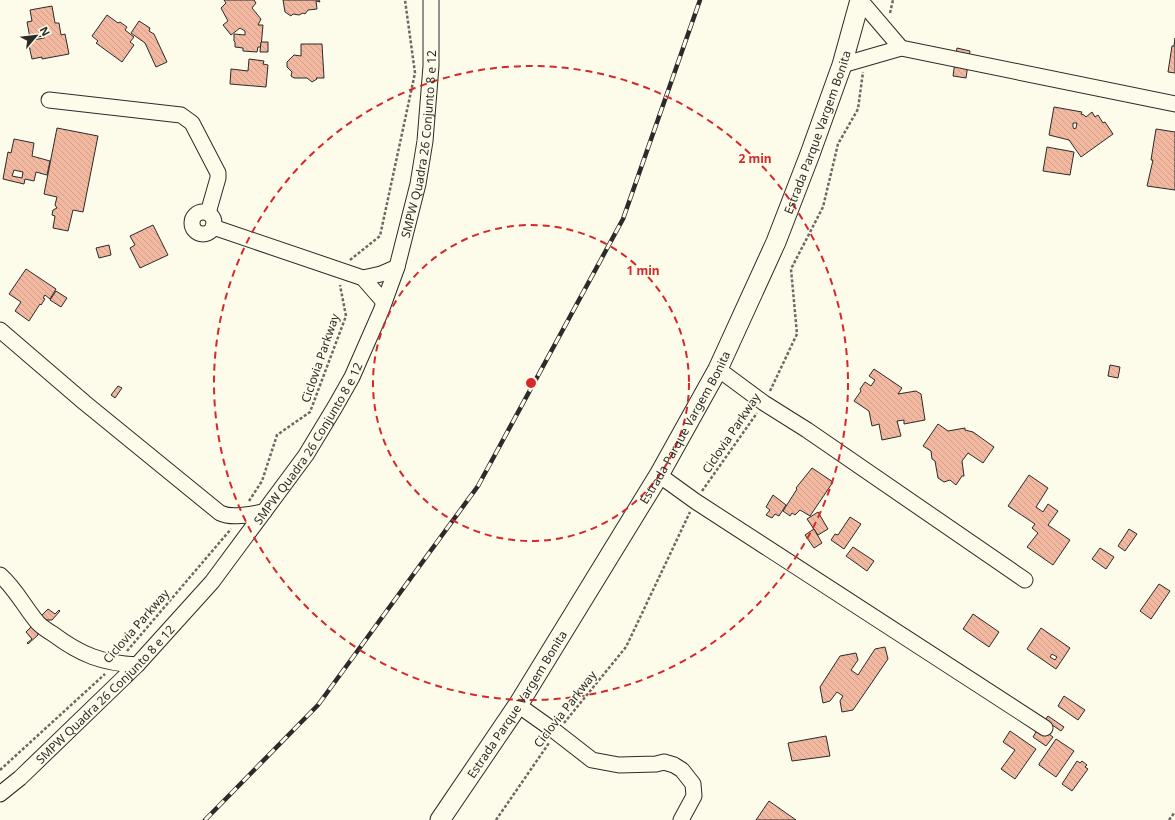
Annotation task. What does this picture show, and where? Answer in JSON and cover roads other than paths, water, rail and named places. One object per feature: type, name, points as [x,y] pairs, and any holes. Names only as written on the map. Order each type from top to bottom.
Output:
[{"type":"main road","name":"Estrada Parque Vargem Bonita","points":[[440,820],[518,705],[659,475],[718,369],[776,242],[810,154],[842,65],[860,0]]},
{"type":"street","name":"SMPW Quadra 26 Conjunto 8 e 12","points":[[0,794],[20,778],[137,665],[212,582],[306,455],[352,378],[397,268],[418,184],[425,141],[432,66],[431,0]]},
{"type":"street","points":[[860,0],[901,48]]},
{"type":"street","points":[[842,65],[901,48],[1175,104]]},
{"type":"street","points":[[50,100],[181,115],[187,118],[196,128],[218,173],[218,178],[208,213]]},
{"type":"street","points":[[199,212],[208,213],[214,219],[214,228],[211,232],[202,234],[198,233],[192,227],[193,218],[199,212]]},
{"type":"street","points":[[214,228],[363,278],[384,302]]},
{"type":"street","points":[[363,278],[381,274],[397,268]]},
{"type":"street","points":[[0,330],[85,403],[220,513],[226,516],[264,512]]},
{"type":"street","points":[[718,369],[764,403],[808,430],[1025,580]]},
{"type":"street","points":[[659,475],[695,501],[1045,728]]},
{"type":"street","points":[[0,575],[8,582],[39,624],[62,641],[83,654],[116,664],[137,665]]},
{"type":"street","points":[[518,705],[592,760],[619,765],[656,764],[664,762],[674,765],[682,770],[693,784],[694,796],[681,820]]},
{"type":"railway","points":[[205,820],[318,705],[478,486],[623,219],[700,0]]}]
